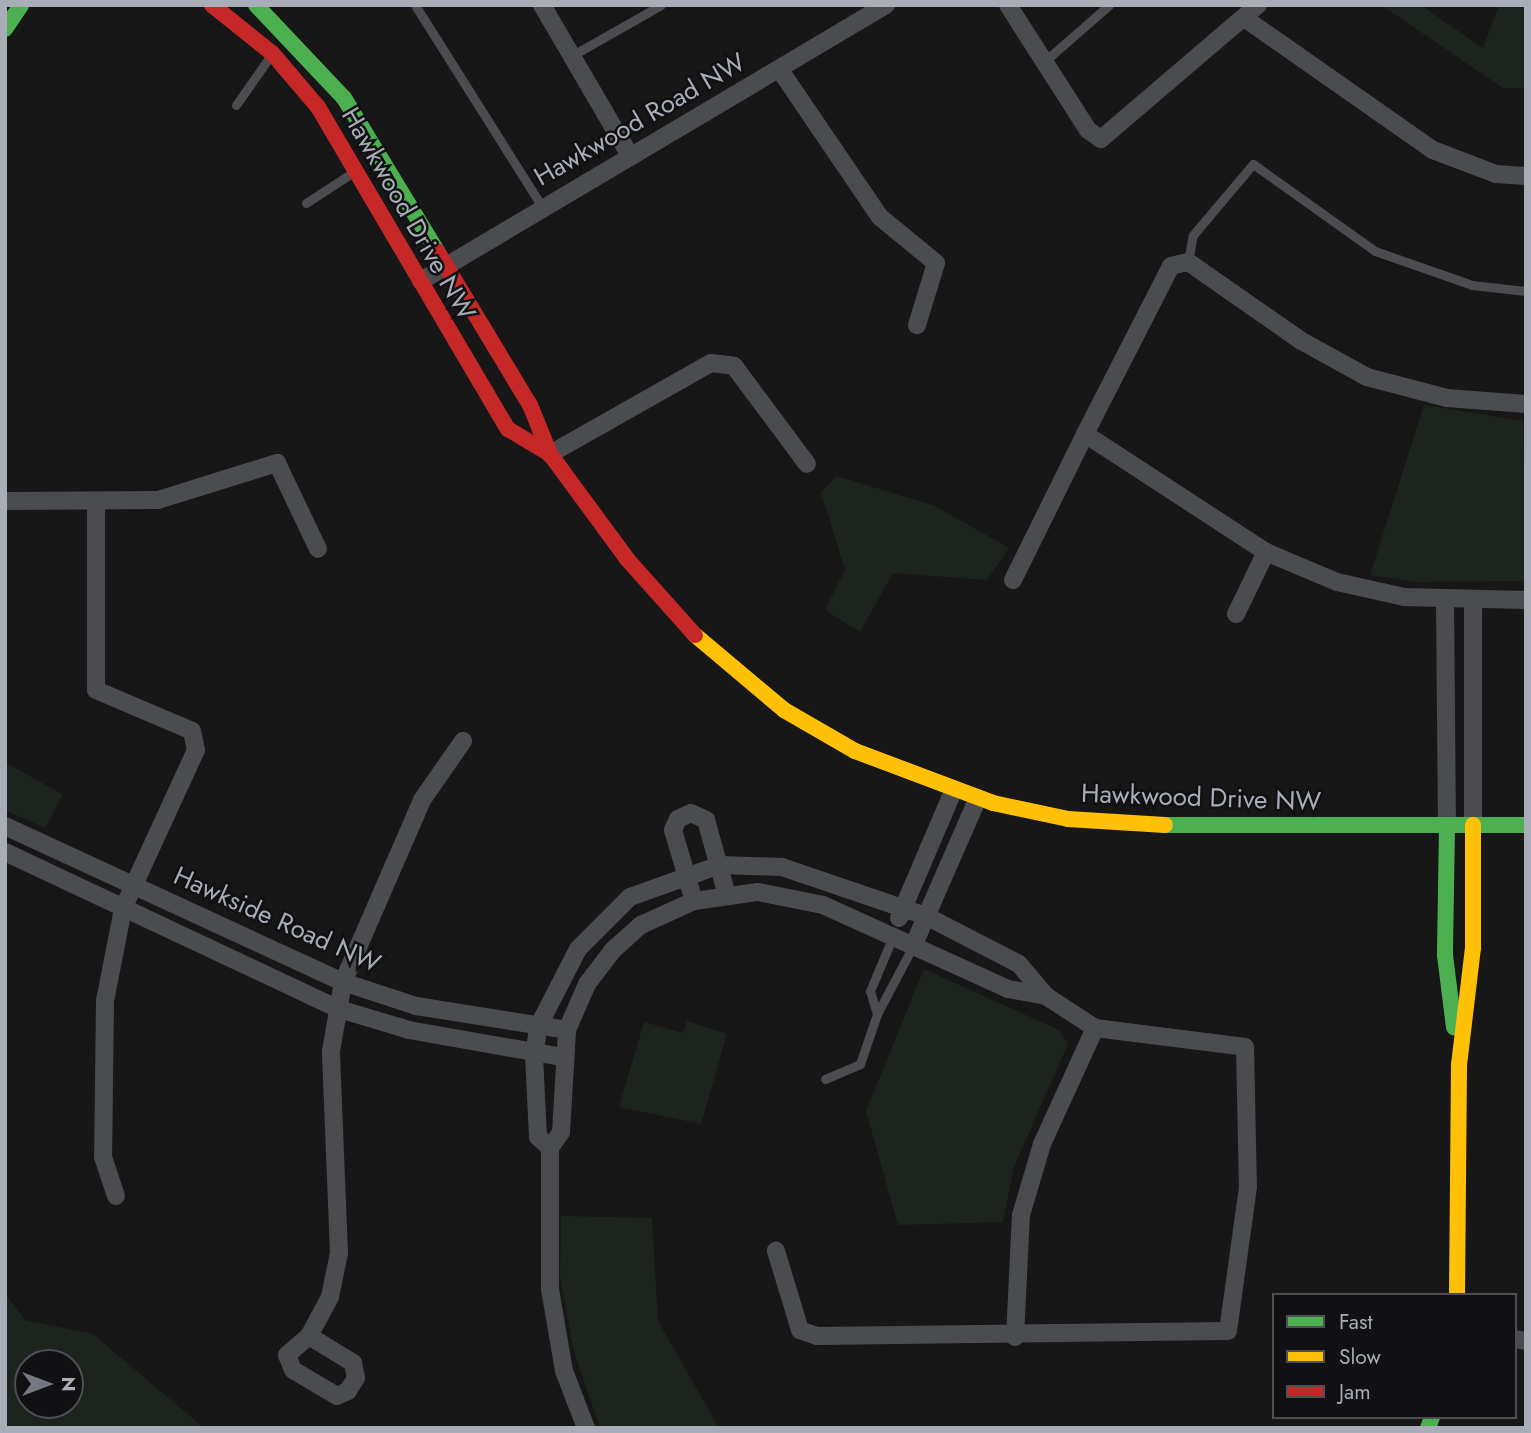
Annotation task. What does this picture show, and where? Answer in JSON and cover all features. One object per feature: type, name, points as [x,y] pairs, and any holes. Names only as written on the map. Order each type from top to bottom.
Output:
[{"type":"street","name":"Hawkwood Drive NW","points":[[212,5],[272,53],[318,107],[508,429],[550,454]]},
{"type":"street","name":"Hawkwood Drive NW","points":[[256,5],[289,33],[344,98],[530,405],[550,454],[687,629],[775,702],[856,751],[978,798],[1068,819],[1215,828],[1526,825]]},
{"type":"street","points":[[542,5],[629,155]]},
{"type":"street","name":"Hawkwood Road NW","points":[[421,281],[629,155],[780,70],[886,5]]},
{"type":"street","points":[[1008,5],[1088,130],[1101,139],[1247,20],[1258,5]]},
{"type":"street","points":[[5,29],[22,6]]},
{"type":"street","points":[[1247,20],[1433,150],[1496,174],[1526,176]]},
{"type":"street","points":[[272,53],[289,33]]},
{"type":"street","points":[[780,70],[880,217],[936,263],[917,325]]},
{"type":"street","points":[[1013,580],[1171,266],[1188,262],[1300,340],[1367,377],[1447,398],[1526,404]]},
{"type":"street","points":[[550,454],[711,363],[734,366],[807,464]]},
{"type":"street","points":[[1085,434],[1266,552],[1337,582],[1446,600],[1526,600]]},
{"type":"street","points":[[5,501],[96,500],[188,494],[277,463],[318,549]]},
{"type":"street","points":[[96,500],[96,690],[191,731],[196,750],[123,909],[105,1001],[103,1157],[116,1196]]},
{"type":"street","points":[[1236,614],[1266,552]]},
{"type":"street","points":[[1446,600],[1445,955],[1460,1065]]},
{"type":"street","points":[[1457,1293],[1460,1065],[1473,948],[1474,600]]},
{"type":"street","points":[[309,1336],[330,1297],[339,1253],[331,1142],[331,1051],[343,982],[422,800],[463,741]]},
{"type":"street","points":[[894,933],[954,789]]},
{"type":"street","points":[[915,942],[978,798]]},
{"type":"street","points":[[694,901],[673,830],[684,815],[706,820],[727,895]]},
{"type":"street","name":"Hawkside Road NW","points":[[5,825],[343,982],[416,1006],[567,1030]]},
{"type":"street","name":"Hawkside Road NW","points":[[5,852],[339,1009],[534,1055],[562,1057]]},
{"type":"street","points":[[550,1149],[538,1137],[534,1055],[539,1025],[565,970],[603,918],[630,897],[685,872],[720,865],[782,867],[926,916],[1019,964],[1046,996],[1095,1028],[1245,1047],[1248,1187],[1228,1331],[1015,1336],[817,1336],[800,1330],[776,1251]]},
{"type":"street","points":[[586,1428],[564,1371],[550,1289],[550,1149],[561,1132],[562,1057],[567,1030],[587,984],[613,950],[641,925],[694,901],[758,892],[796,899],[894,933],[1008,989],[1046,996]]},
{"type":"street","points":[[1015,1336],[1021,1214],[1042,1144],[1095,1028]]},
{"type":"lane","points":[[415,5],[542,207]]},
{"type":"lane","points":[[573,55],[661,5]]},
{"type":"lane","points":[[1045,61],[1109,5]]},
{"type":"lane","points":[[236,105],[272,53]]},
{"type":"lane","points":[[1188,262],[1193,235],[1253,164],[1375,251],[1472,285],[1526,291]]},
{"type":"lane","points":[[306,203],[357,170]]},
{"type":"lane","points":[[877,1014],[870,991],[894,933]]},
{"type":"lane","points":[[825,1079],[860,1064],[877,1014],[915,942]]},
{"type":"shaded area","points":[[1381,5],[1420,5],[1483,48],[1499,5],[1526,5],[1526,88],[1503,88]]},
{"type":"shaded area","points":[[1424,405],[1523,421],[1526,581],[1414,582],[1370,575]]},
{"type":"shaded area","points":[[837,476],[935,506],[1009,548],[987,580],[893,573],[860,632],[825,610],[845,570],[821,492]]},
{"type":"shaded area","points":[[5,762],[63,795],[45,828],[5,810]]},
{"type":"shaded area","points":[[924,969],[1059,1030],[1068,1044],[1014,1167],[1003,1222],[898,1225],[866,1111]]},
{"type":"shaded area","points":[[687,1021],[727,1034],[701,1124],[619,1107],[644,1022],[683,1033]]},
{"type":"shaded area","points":[[561,1216],[652,1218],[658,1321],[719,1428],[604,1428],[598,1422],[573,1349],[560,1276]]},
{"type":"shaded area","points":[[5,1293],[25,1320],[93,1334],[204,1428],[5,1428]]},
{"type":"traffic: fast","points":[[5,29],[21,5]]},
{"type":"traffic: fast","points":[[256,5],[344,98],[437,251]]},
{"type":"traffic: fast","points":[[1165,825],[1526,825]]},
{"type":"traffic: fast","points":[[1447,825],[1445,955],[1454,1027]]},
{"type":"traffic: fast","points":[[1428,1428],[1431,1419]]},
{"type":"traffic: slow","points":[[695,635],[784,710],[855,751],[993,803],[1068,819],[1165,825]]},
{"type":"traffic: slow","points":[[1457,1293],[1459,1065],[1473,948],[1473,825]]},
{"type":"traffic: jam","points":[[212,5],[272,53],[318,107],[508,429],[550,454]]},
{"type":"traffic: jam","points":[[437,251],[530,405],[550,454],[627,559],[695,635]]}]
